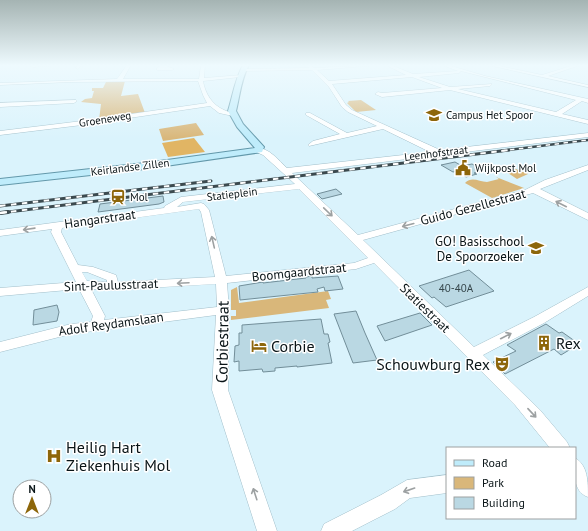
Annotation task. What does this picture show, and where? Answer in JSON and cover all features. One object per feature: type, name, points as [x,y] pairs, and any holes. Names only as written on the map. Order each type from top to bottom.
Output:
[{"type":"main road","points":[[238,90],[233,112],[240,125],[260,147],[259,150]]},
{"type":"main road","name":"Keirlandse Zillen","points":[[0,182],[259,150]]},
{"type":"street","points":[[205,90],[211,104],[217,109],[225,113],[233,112]]},
{"type":"street","points":[[333,90],[347,109],[382,127],[438,152]]},
{"type":"street","points":[[378,94],[382,95],[433,90]]},
{"type":"street","points":[[457,90],[491,100],[588,122]]},
{"type":"street","points":[[540,90],[585,100]]},
{"type":"street","points":[[19,105],[25,97]]},
{"type":"street","points":[[557,114],[585,100]]},
{"type":"street","points":[[0,106],[74,101]]},
{"type":"street","name":"Groeneweg","points":[[0,133],[211,104]]},
{"type":"street","points":[[2,112],[8,105]]},
{"type":"street","points":[[308,114],[346,135]]},
{"type":"street","points":[[312,145],[315,142],[382,127]]},
{"type":"street","name":"Leenhofstraat","points":[[285,171],[588,135]]},
{"type":"street","name":"Statiestraat","points":[[259,150],[266,153],[376,259],[534,415],[560,447]]},
{"type":"street","name":"Guido Gezellestraat","points":[[355,239],[534,190],[548,182],[588,167]]},
{"type":"street","name":"Statieplein","points":[[201,202],[301,186]]},
{"type":"street","points":[[534,190],[588,217]]},
{"type":"street","name":"Hangarstraat","points":[[0,233],[166,210],[201,202]]},
{"type":"street","name":"Corbiestraat","points":[[201,202],[206,212],[222,280],[223,310],[220,390],[267,531]]},
{"type":"street","points":[[58,225],[56,232],[99,316],[97,325]]},
{"type":"street","name":"Boomgaardstraat","points":[[222,280],[356,266],[376,259]]},
{"type":"street","points":[[74,268],[88,269],[112,278],[113,286]]},
{"type":"street","name":"Sint-Paulusstraat","points":[[0,292],[84,285],[113,286],[222,280]]},
{"type":"street","points":[[472,354],[539,320],[588,290]]},
{"type":"street","name":"Adolf Reydamslaan","points":[[0,347],[54,332],[97,325],[223,310]]},
{"type":"street","points":[[331,531],[388,502],[407,489],[446,484]]},
{"type":"green space","points":[[92,90],[123,90],[121,96],[138,94],[145,113],[99,120],[101,104],[81,102],[85,99],[92,98],[94,91]]},
{"type":"green space","points":[[361,100],[376,110],[356,112],[347,103],[349,102],[348,101]]},
{"type":"green space","points":[[196,123],[204,135],[163,141],[159,129]]},
{"type":"green space","points":[[511,167],[528,174],[517,179],[502,169]]},
{"type":"green space","points":[[496,177],[524,188],[492,198],[465,183],[470,180],[487,182],[499,179]]},
{"type":"green space","points":[[237,287],[239,303],[328,291],[331,299],[326,300],[329,308],[231,320],[231,316],[236,316],[236,310],[231,310],[231,290]]},
{"type":"shaded area","points":[[194,138],[205,152],[168,157],[162,143]]},
{"type":"building","name":"Wijkpost Mol","points":[[455,162],[462,166],[472,164],[484,170],[466,177],[457,171],[453,172],[441,165]]},
{"type":"building","points":[[336,189],[342,194],[322,199],[317,194]]},
{"type":"building","points":[[163,196],[164,202],[159,204],[98,212],[100,204]]},
{"type":"building","points":[[469,270],[494,291],[446,307],[434,297],[432,298],[419,286]]},
{"type":"building","points":[[312,276],[312,278],[338,276],[343,289],[325,291],[324,287],[317,289],[318,292],[240,300],[239,286]]},
{"type":"building","points":[[57,305],[59,312],[57,321],[33,325],[34,310]]},
{"type":"building","points":[[356,311],[377,360],[353,363],[334,314]]},
{"type":"building","points":[[420,313],[432,325],[385,341],[377,326]]},
{"type":"building","name":"Corbie","points":[[321,319],[324,334],[328,334],[330,342],[328,343],[332,363],[275,368],[275,371],[263,372],[262,369],[239,371],[239,361],[234,362],[235,346],[239,345],[239,333],[242,333],[242,325]]},
{"type":"building","name":"Rex","points":[[546,324],[559,333],[562,332],[579,344],[561,355],[554,349],[505,374],[493,362],[516,351],[507,345]]},
{"type":"railway","points":[[505,151],[588,140]]},
{"type":"railway","points":[[505,151],[509,150]]},
{"type":"railway","points":[[8,212],[0,213],[505,151]]},
{"type":"railway","points":[[0,206],[211,181]]},
{"type":"place","name":"Campus Het Spoor","points":[[434,115]]},
{"type":"place","name":"Wijkpost Mol","points":[[463,168]]},
{"type":"place","name":"Mol","points":[[118,197]]},
{"type":"place","name":"GO! Basisschool De Spoorzoeker","points":[[536,248]]},
{"type":"place","name":"Rex","points":[[544,343]]},
{"type":"place","name":"Corbie","points":[[259,346]]},
{"type":"place","name":"Schouwburg Rex","points":[[502,364]]},
{"type":"place","name":"Heilig Hart Ziekenhuis Mol","points":[[54,456]]}]
